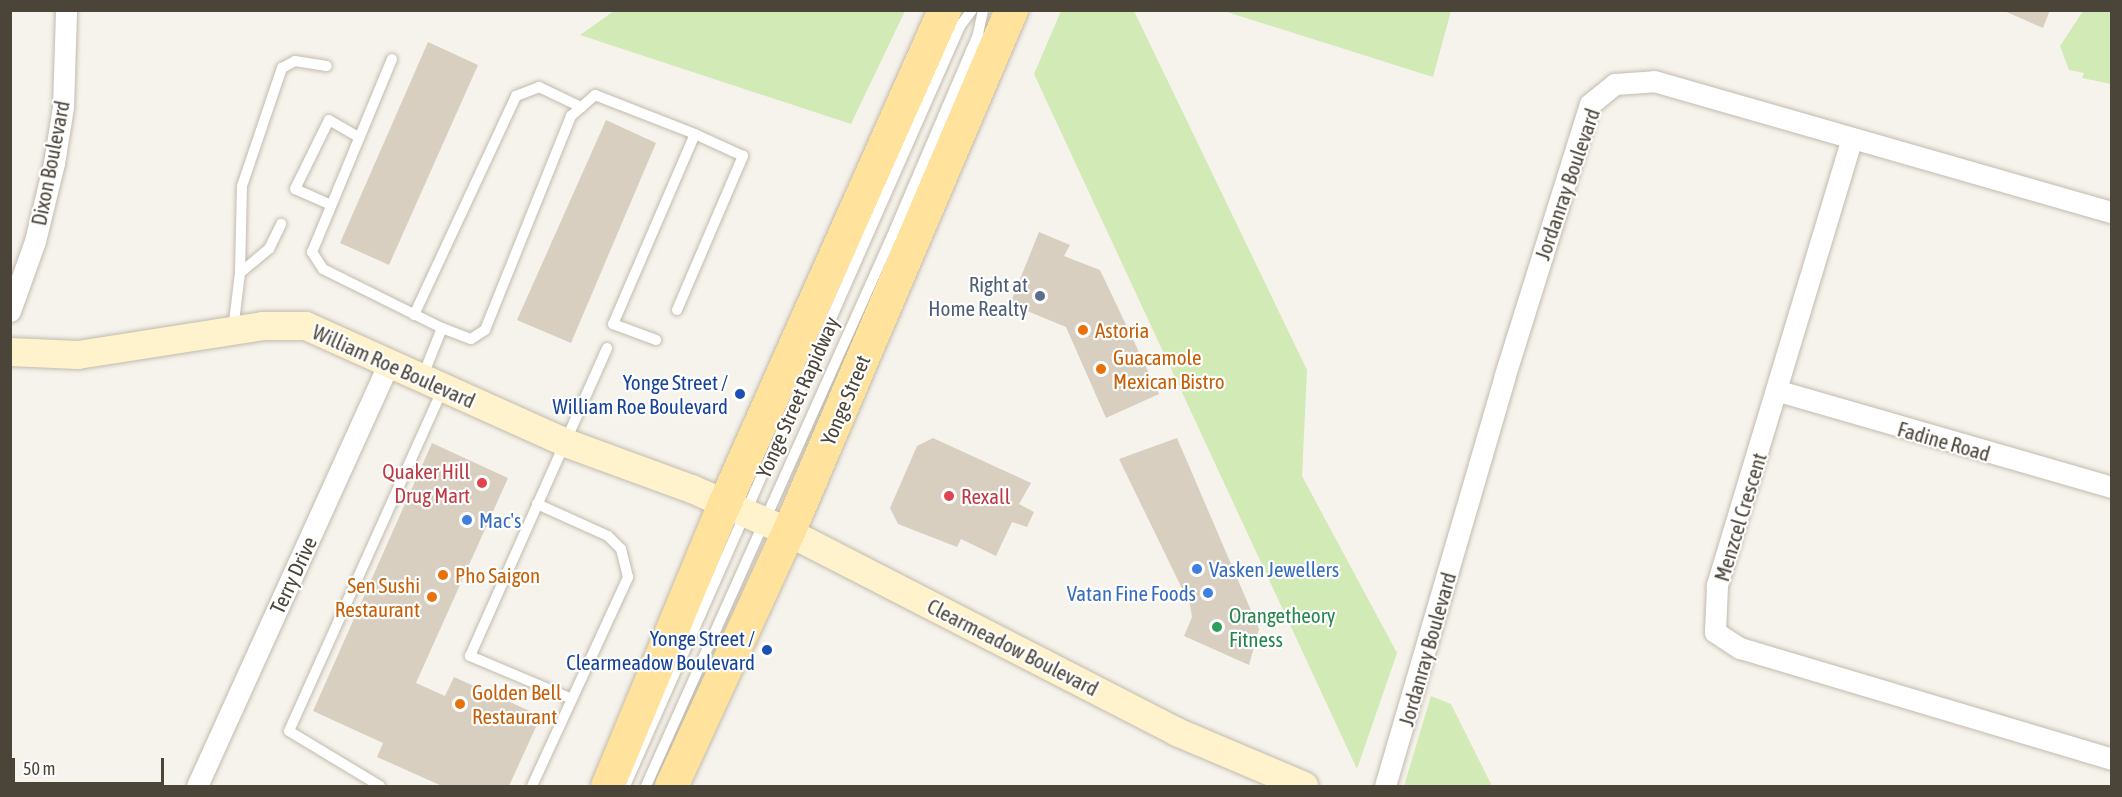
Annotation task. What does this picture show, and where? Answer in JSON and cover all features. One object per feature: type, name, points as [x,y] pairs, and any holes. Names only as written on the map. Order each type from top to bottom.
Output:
[{"type":"main road","name":"Yonge Street","points":[[671,786],[755,518],[944,10]]},
{"type":"main road","name":"Yonge Street","points":[[607,786],[755,518],[1011,10]]},
{"type":"street","name":"Dixon Boulevard","points":[[10,311],[35,241],[54,163],[63,107],[66,10]]},
{"type":"street","name":"Jordanray Boulevard","points":[[1385,786],[1504,378],[1590,104],[1615,84],[1654,81],[1851,141],[2112,212]]},
{"type":"street","name":"Menzcel Crescent","points":[[1851,141],[1779,392],[1717,586],[1715,632],[1740,648],[2112,759]]},
{"type":"street","name":"William Roe Boulevard","points":[[10,352],[78,355],[233,330],[306,326],[566,443],[755,518]]},
{"type":"street","name":"Terry Drive","points":[[196,786],[389,363]]},
{"type":"street","name":"Fadine Road","points":[[1779,392],[2112,488]]},
{"type":"street","name":"Clearmeadow Boulevard","points":[[755,518],[1177,732],[1304,786]]},
{"type":"lane","name":"Yonge Street Rapidway","points":[[646,786],[960,26],[972,10]]},
{"type":"lane","name":"Yonge Street Rapidway","points":[[625,786],[892,236],[978,34],[983,10]]},
{"type":"lane","points":[[392,59],[312,252],[323,268],[414,315],[471,339],[485,330],[571,116],[596,95],[695,134],[742,156],[676,310]]},
{"type":"lane","points":[[233,330],[240,273],[242,186],[282,68],[295,61],[327,66]]},
{"type":"lane","points":[[414,315],[516,96],[539,87],[581,107]]},
{"type":"lane","points":[[331,205],[296,189],[328,120],[359,137]]},
{"type":"lane","points":[[656,340],[613,324],[695,134]]},
{"type":"lane","points":[[240,273],[269,249],[281,224]]},
{"type":"lane","points":[[381,786],[289,731],[432,383],[442,328]]},
{"type":"lane","points":[[572,699],[470,656],[607,348]]},
{"type":"lane","points":[[532,786],[628,577],[627,565],[621,549],[608,536],[537,504]]},
{"type":"green space","points":[[1451,10],[1433,77],[1224,11]]},
{"type":"green space","points":[[614,11],[905,11],[851,124],[580,35]]},
{"type":"green space","points":[[1061,11],[1134,11],[1307,370],[1302,476],[1397,653],[1357,769],[1034,74]]},
{"type":"green space","points":[[2083,11],[2111,11],[2111,84],[2082,78],[2084,73],[2069,70],[2060,46]]},
{"type":"green space","points":[[1431,696],[1451,704],[1492,786],[1404,786]]},
{"type":"building","points":[[2002,10],[2050,10],[2043,28]]},
{"type":"building","points":[[428,42],[478,65],[389,265],[340,243]]},
{"type":"building","points":[[606,120],[656,143],[571,343],[517,320]]},
{"type":"building","points":[[1039,232],[1070,245],[1064,256],[1100,270],[1159,394],[1106,418],[1066,327],[1010,304]]},
{"type":"building","points":[[933,438],[1031,483],[1019,504],[1034,512],[1027,527],[1012,522],[996,556],[961,539],[957,547],[898,524],[890,508],[917,446]]},
{"type":"building","points":[[1177,438],[1259,629],[1249,665],[1184,636],[1192,617],[1190,605],[1119,459]]},
{"type":"building","points":[[432,443],[508,478],[416,683],[445,696],[454,677],[541,716],[509,786],[442,786],[377,757],[383,743],[313,711]]},
{"type":"place","name":"Right at Home Realty","points":[[1040,296]]},
{"type":"place","name":"Astoria","points":[[1083,330]]},
{"type":"place","name":"Guacamole Mexican Bistro","points":[[1101,369]]},
{"type":"place","name":"Yonge Street / William Roe Boulevard","points":[[740,394]]},
{"type":"place","name":"Quaker Hill Drug Mart","points":[[482,483]]},
{"type":"place","name":"Rexall","points":[[949,496]]},
{"type":"place","name":"Mac's","points":[[467,520]]},
{"type":"place","name":"Vasken Jewellers","points":[[1197,569]]},
{"type":"place","name":"Pho Saigon","points":[[443,575]]},
{"type":"place","name":"Vatan Fine Foods","points":[[1208,593]]},
{"type":"place","name":"Sen Sushi Restaurant","points":[[432,597]]},
{"type":"place","name":"Orangetheory Fitness","points":[[1217,627]]},
{"type":"place","name":"Yonge Street / Clearmeadow Boulevard","points":[[767,650]]},
{"type":"place","name":"Golden Bell Restaurant","points":[[460,704]]}]
